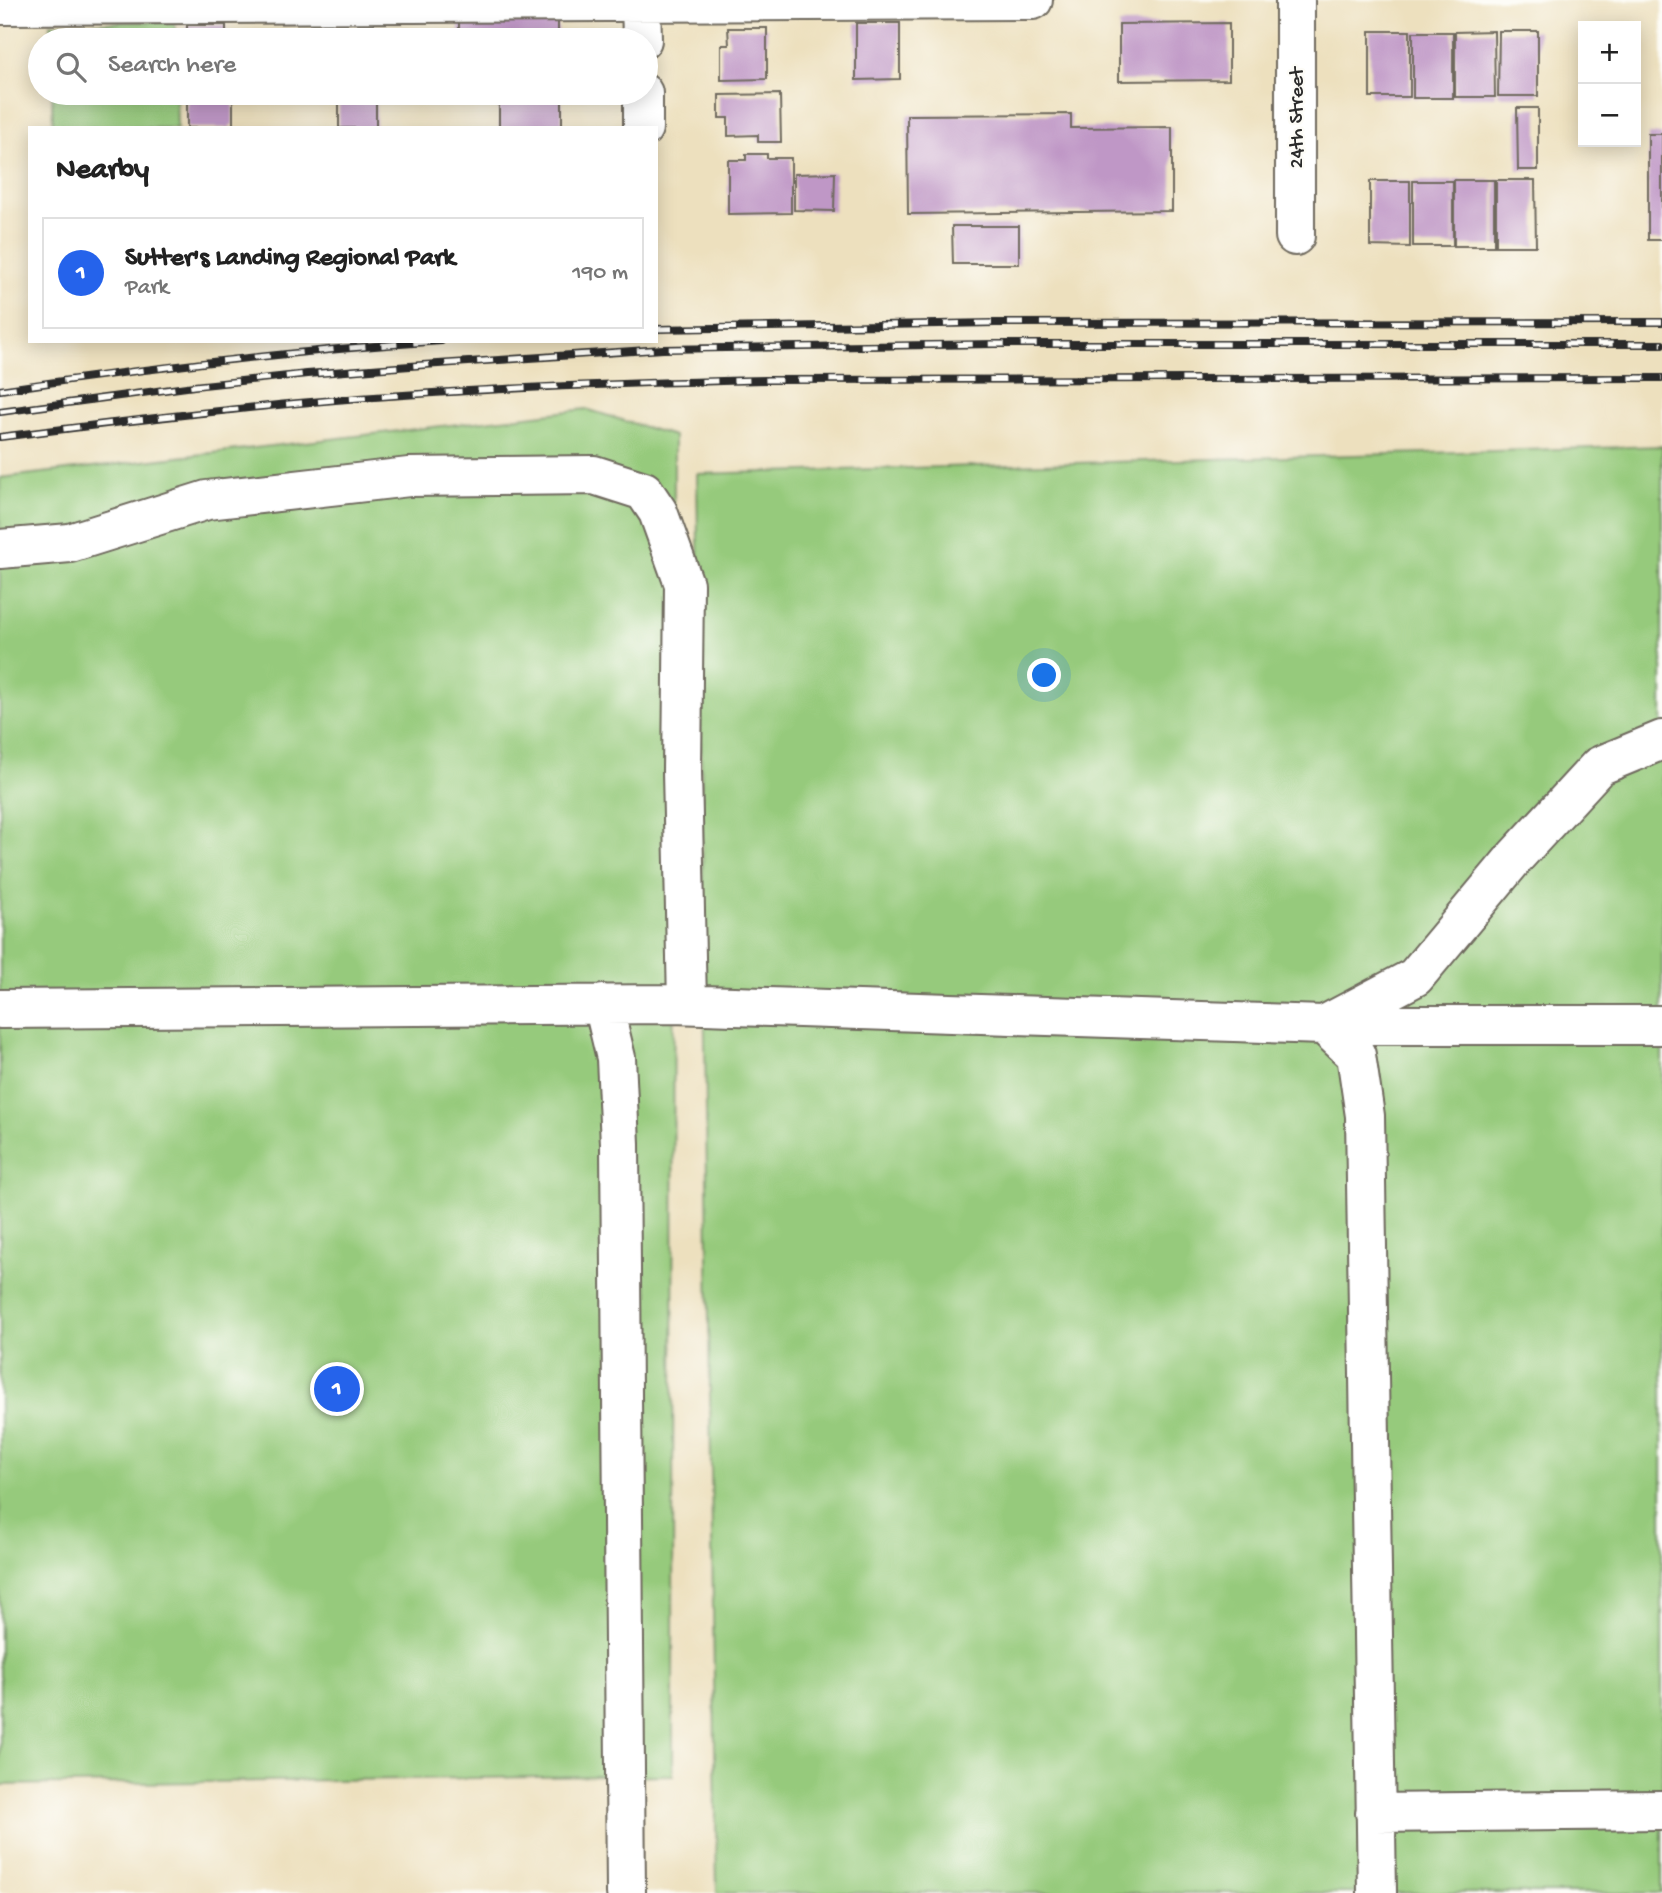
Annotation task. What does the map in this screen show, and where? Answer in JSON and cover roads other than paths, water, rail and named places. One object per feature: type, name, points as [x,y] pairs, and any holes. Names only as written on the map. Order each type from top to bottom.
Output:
[{"type":"street","name":"24th Street","points":[[1295,0],[1295,236]]},
{"type":"street","points":[[642,1],[642,28]]},
{"type":"street","points":[[0,5],[642,1],[1017,6]]},
{"type":"street","points":[[643,105],[643,126]]},
{"type":"street","points":[[0,549],[70,543],[207,500],[409,477],[594,475],[644,491],[659,512],[684,584],[682,771],[687,1004]]},
{"type":"street","points":[[1324,1025],[1415,977],[1516,856],[1599,766],[1662,740]]},
{"type":"street","points":[[603,1004],[616,1058],[620,1144],[626,1893]]},
{"type":"street","points":[[0,1009],[687,1004],[1324,1025],[1662,1025]]},
{"type":"street","points":[[1324,1025],[1356,1055],[1365,1116],[1377,1893]]},
{"type":"street","points":[[1375,1814],[1662,1810]]},
{"type":"railway","points":[[658,329],[995,323],[1662,322]]},
{"type":"railway","points":[[0,390],[220,361],[417,343]]},
{"type":"railway","points":[[0,412],[307,374],[663,349],[995,344],[1662,344]]},
{"type":"railway","points":[[0,437],[311,402],[595,385],[766,380],[1662,378]]},
{"type":"place","name":"Sutter's Landing Regional Park","points":[[337,1389]]}]
